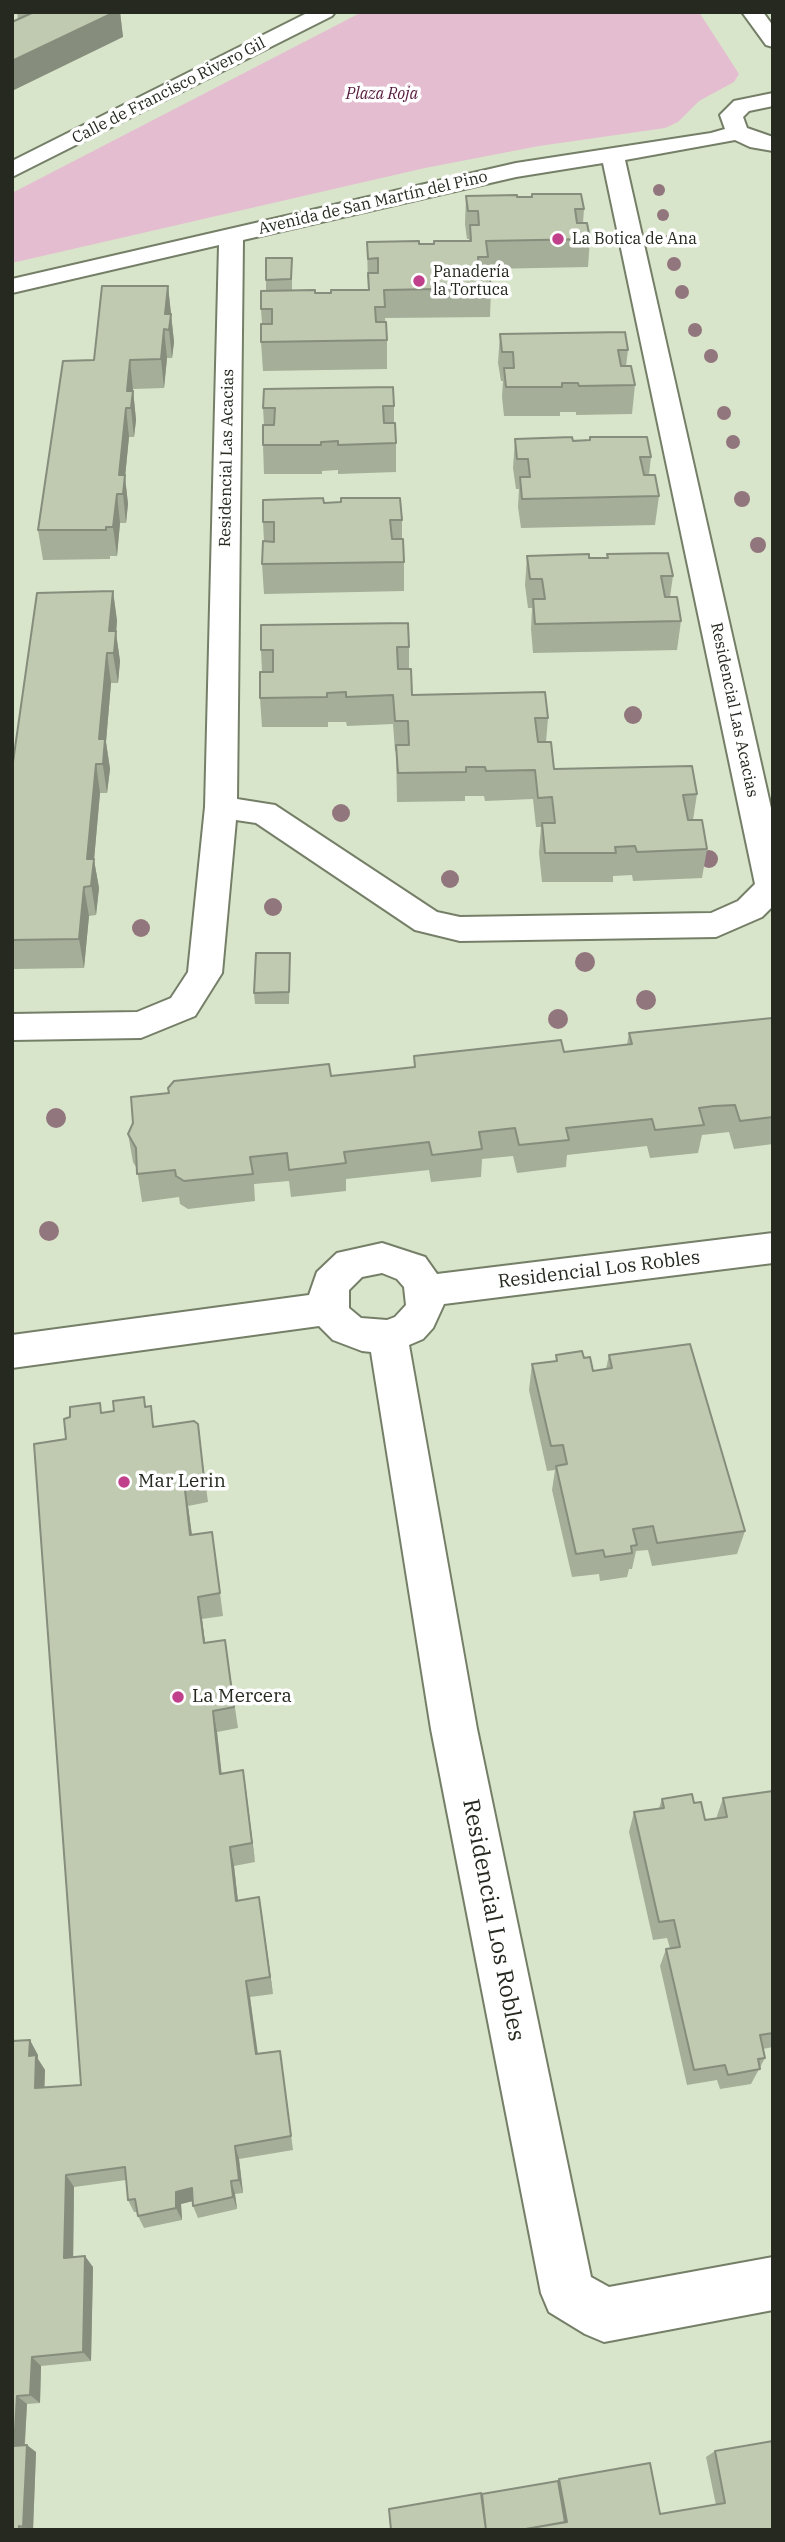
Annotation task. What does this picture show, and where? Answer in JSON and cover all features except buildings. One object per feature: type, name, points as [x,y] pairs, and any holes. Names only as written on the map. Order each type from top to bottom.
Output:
[{"type":"street","name":"Calle de Francisco Rivero Gil","points":[[12,170],[325,12]]},
{"type":"street","points":[[752,12],[773,41]]},
{"type":"street","points":[[773,99],[742,106],[731,115],[737,132],[758,142],[773,145]]},
{"type":"street","name":"Avenida de San Martín del Pino","points":[[12,286],[516,170],[713,139],[737,132]]},
{"type":"street","name":"Residencial Las Acacias","points":[[221,807],[264,813],[427,922],[460,929],[716,925],[750,909],[772,887],[612,153]]},
{"type":"street","name":"Residencial Las Acacias","points":[[12,1027],[141,1025],[184,1007],[205,973],[221,807],[231,235]]},
{"type":"street","name":"Residencial Los Robles","points":[[425,1291],[773,1248]]},
{"type":"street","points":[[382,1258],[404,1265],[420,1279],[425,1291],[425,1304],[419,1317],[409,1328],[388,1336],[362,1335],[347,1329],[336,1320],[328,1295],[331,1283],[351,1264],[382,1258]]},
{"type":"street","points":[[12,1352],[330,1308]]},
{"type":"street","name":"Residencial Los Robles","points":[[388,1336],[454,1728],[568,2293],[604,2315],[773,2283]]},
{"type":"green space","name":"Plaza Roja","points":[[362,12],[699,12],[739,74],[734,82],[699,101],[678,122],[665,128],[539,146],[425,168],[12,263],[12,193]]},
{"type":"place","name":"La Botica de Ana","points":[[558,239]]},
{"type":"place","name":"Panadería la Tortuca","points":[[419,281]]},
{"type":"place","name":"Mar Lerin","points":[[124,1482]]},
{"type":"place","name":"La Mercera","points":[[178,1697]]}]
